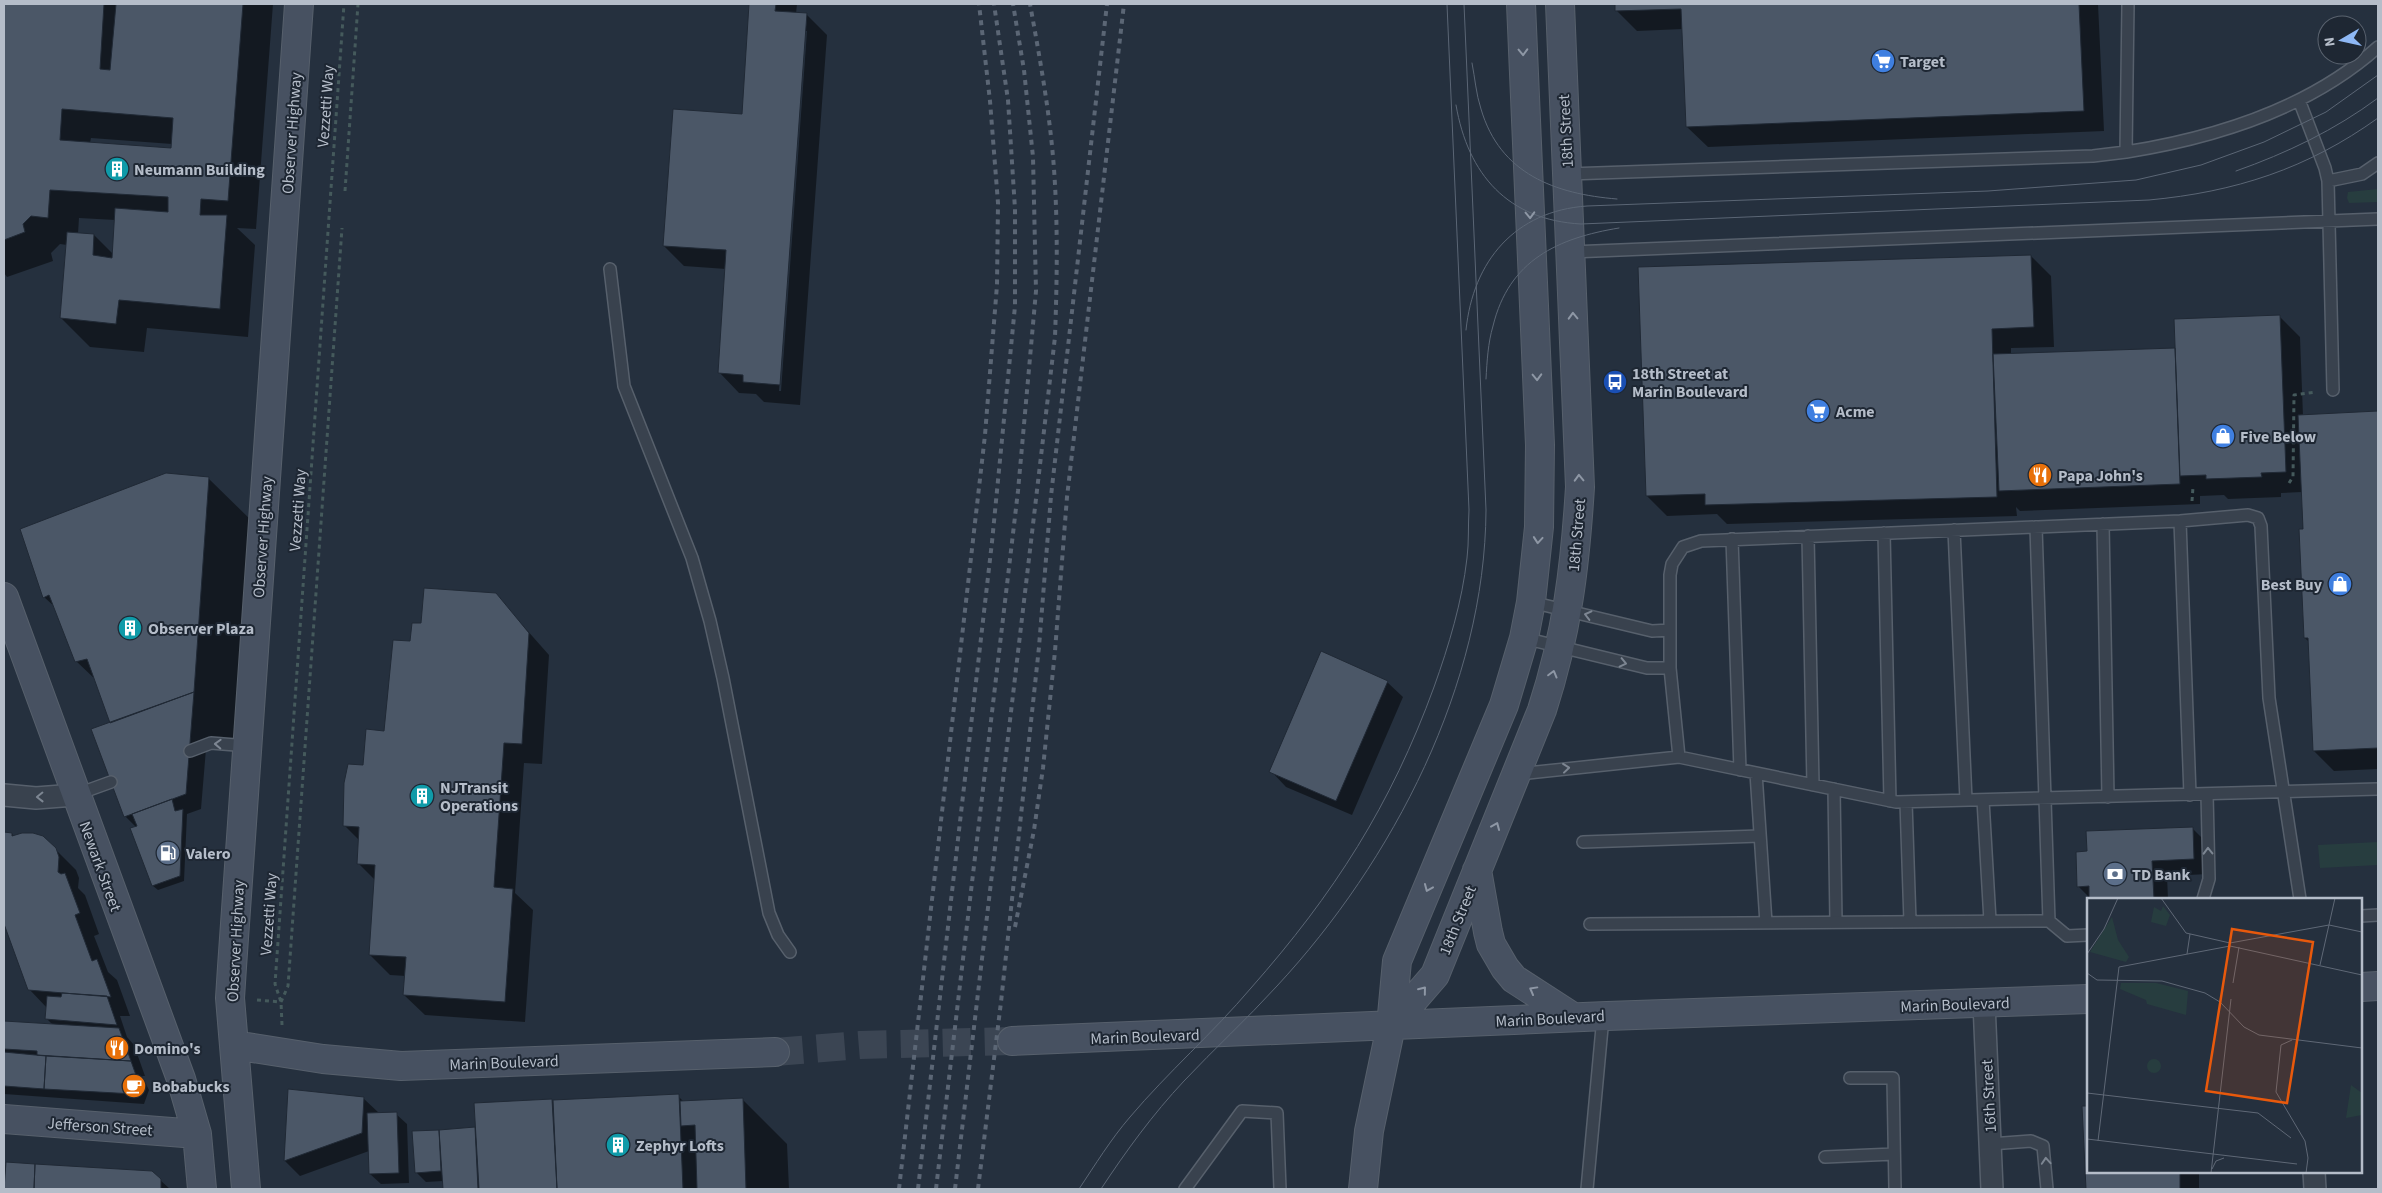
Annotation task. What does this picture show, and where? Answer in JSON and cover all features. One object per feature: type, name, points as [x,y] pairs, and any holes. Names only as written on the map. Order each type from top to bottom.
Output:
[{"type":"main road","name":"Observer Highway","points":[[246,1189],[230,990],[299,4]]},
{"type":"main road","name":"18th Street","points":[[1363,1189],[1369,1131],[1391,1026],[1397,962],[1504,705],[1524,638],[1531,602],[1539,527],[1540,445],[1521,4]]},
{"type":"main road","name":"18th Street","points":[[1391,1026],[1434,975],[1518,774],[1542,710],[1560,648],[1568,610],[1576,550],[1580,487],[1560,4]]},
{"type":"main road","points":[[1524,81],[1563,78]]},
{"type":"main road","name":"Newark Street","points":[[4,597],[75,795],[181,1079],[197,1134]]},
{"type":"main road","points":[[1477,870],[1491,944],[1505,968],[1514,979],[1573,1017]]},
{"type":"main road","points":[[2362,987],[2378,986]]},
{"type":"main road","name":"Marin Boulevard","points":[[1012,1041],[1573,1017],[2087,998]]},
{"type":"main road","name":"Marin Boulevard","points":[[234,1045],[355,1063],[401,1066],[775,1052]]},
{"type":"main road","name":"Jefferson Street","points":[[4,1119],[197,1134]]},
{"type":"main road","points":[[197,1134],[202,1189]]},
{"type":"street","points":[[4,795],[36,798],[75,795]]},
{"type":"street","name":"16th Street","points":[[1984,1003],[1992,1189]]},
{"type":"street","points":[[2314,1173],[2315,1189]]},
{"type":"lane","points":[[2126,152],[2128,4]]},
{"type":"lane","points":[[1568,174],[2093,156],[2152,148],[2212,132],[2299,100],[2340,76],[2378,47]]},
{"type":"lane","points":[[2299,100],[2325,168],[2328,181],[2333,390]]},
{"type":"lane","points":[[2328,181],[2362,174],[2378,163]]},
{"type":"lane","points":[[1571,252],[2378,219]]},
{"type":"lane","points":[[610,269],[624,386],[671,501],[702,594],[723,678],[769,913],[778,935],[790,952]]},
{"type":"lane","points":[[1679,757],[1670,668],[1670,575],[1676,555],[1683,547],[1690,543],[1732,539],[2180,521],[2248,515],[2258,518],[2261,526],[2269,698],[2300,898]]},
{"type":"lane","points":[[2180,521],[2190,795]]},
{"type":"lane","points":[[2103,524],[2108,797]]},
{"type":"lane","points":[[2036,527],[2049,921]]},
{"type":"lane","points":[[1954,530],[1966,800]]},
{"type":"lane","points":[[1884,533],[1890,801]]},
{"type":"lane","points":[[1808,536],[1813,785]]},
{"type":"lane","points":[[1732,539],[1740,770]]},
{"type":"lane","points":[[1531,602],[1652,630],[1670,630]]},
{"type":"lane","points":[[1524,638],[1647,668],[1670,668]]},
{"type":"lane","points":[[190,751],[211,743],[248,746]]},
{"type":"lane","points":[[1518,774],[1679,757],[1834,790],[1890,801],[1906,802],[2378,789]]},
{"type":"lane","points":[[1756,773],[1766,923]]},
{"type":"lane","points":[[75,795],[111,782]]},
{"type":"lane","points":[[1834,790],[1836,922]]},
{"type":"lane","points":[[2203,898],[2209,878],[2207,794]]},
{"type":"lane","points":[[1983,800],[1990,921]]},
{"type":"lane","points":[[1906,802],[1910,922]]},
{"type":"lane","points":[[1583,842],[1760,836]]},
{"type":"lane","points":[[2362,916],[2378,915]]},
{"type":"lane","points":[[1590,924],[2049,921],[2067,936],[2087,935]]},
{"type":"lane","points":[[1587,1189],[1603,1016]]},
{"type":"lane","points":[[1850,1078],[1893,1078],[1895,1189]]},
{"type":"lane","points":[[1185,1189],[1242,1111],[1278,1112],[1280,1189]]},
{"type":"lane","points":[[1990,1144],[2031,1141],[2043,1146],[2047,1189]]},
{"type":"lane","points":[[1825,1157],[1894,1154]]},
{"type":"path","name":"Vezzetti Way","points":[[283,1018],[281,1002],[275,984],[344,4]]},
{"type":"path","points":[[345,191],[358,4]]},
{"type":"path","points":[[281,1002],[288,986],[289,976],[342,228]]},
{"type":"path","points":[[2289,483],[2293,477],[2294,395],[2333,390]]},
{"type":"green space","points":[[2378,189],[2378,202],[2349,203],[2347,198],[2348,192]]},
{"type":"green space","points":[[2378,842],[2378,865],[2320,868],[2318,845]]},
{"type":"building","name":"Neumann Building","points":[[4,4],[104,4],[100,69],[110,70],[116,4],[243,4],[228,201],[201,199],[200,215],[227,215],[220,309],[119,300],[116,324],[60,318],[67,232],[94,234],[93,255],[112,258],[115,208],[168,212],[168,197],[50,190],[48,218],[31,216],[23,224],[25,232],[4,240]],"holes":[[[62,109],[173,118],[171,148],[60,140]]]},
{"type":"building","points":[[749,4],[776,4],[775,11],[807,13],[780,385],[743,382],[743,375],[718,373],[726,250],[663,246],[673,109],[742,114]]},
{"type":"building","name":"Target","points":[[1615,4],[2079,4],[2084,111],[1686,127],[1681,9],[1615,11]]},
{"type":"building","name":"Acme","points":[[2031,255],[2034,327],[1992,329],[1997,497],[1705,505],[1705,494],[1646,496],[1638,267]]},
{"type":"building","points":[[2280,315],[2286,472],[2261,473],[2262,477],[2206,479],[2206,475],[2180,476],[2174,319]]},
{"type":"building","points":[[2175,348],[2180,484],[1999,491],[1993,354]]},
{"type":"building","name":"Best Buy","points":[[2378,411],[2378,748],[2313,751],[2308,638],[2304,638],[2299,529],[2303,529],[2298,415]]},
{"type":"building","name":"Observer Plaza","points":[[166,473],[209,477],[194,692],[110,723],[87,659],[75,662],[49,595],[43,598],[20,529]]},
{"type":"building","name":"NJTransit Operations","points":[[424,588],[496,593],[529,633],[522,744],[504,743],[494,887],[513,889],[505,1002],[403,995],[406,957],[369,955],[375,865],[357,864],[359,827],[343,826],[344,783],[348,764],[363,765],[366,729],[384,731],[393,640],[410,641],[412,623],[421,623]]},
{"type":"building","points":[[1321,651],[1388,681],[1336,801],[1269,772]]},
{"type":"building","points":[[194,692],[186,794],[124,817],[91,729]]},
{"type":"building","points":[[172,799],[175,811],[183,809],[180,876],[152,886],[130,828],[137,826],[132,814]]},
{"type":"building","name":"TD Bank","points":[[2193,827],[2194,859],[2152,861],[2154,898],[2089,898],[2089,886],[2077,887],[2076,852],[2087,851],[2086,831]]},
{"type":"building","points":[[4,832],[12,833],[12,836],[22,833],[33,833],[43,836],[56,848],[59,857],[58,872],[61,874],[65,873],[80,913],[75,915],[92,961],[97,959],[111,997],[28,990],[4,924]]},
{"type":"building","points":[[62,993],[107,996],[117,1025],[45,1019],[47,996],[61,997]]},
{"type":"building","points":[[4,1021],[119,1028],[131,1061],[37,1055],[37,1051],[4,1049]]},
{"type":"building","points":[[4,1052],[46,1056],[44,1089],[4,1086]]},
{"type":"building","points":[[46,1056],[131,1061],[137,1078],[140,1079],[134,1094],[44,1089]]},
{"type":"building","points":[[288,1089],[364,1097],[362,1133],[284,1161]]},
{"type":"building","name":"Zephyr Lofts","points":[[679,1094],[683,1189],[557,1189],[553,1100]]},
{"type":"building","points":[[743,1098],[746,1189],[697,1189],[695,1125],[681,1126],[680,1101]]},
{"type":"building","points":[[552,1099],[557,1189],[479,1189],[474,1103]]},
{"type":"building","points":[[2082,1106],[2087,1106],[2087,1173],[2180,1173],[2180,1189],[2086,1189]]},
{"type":"building","points":[[397,1112],[399,1173],[369,1174],[367,1113]]},
{"type":"building","points":[[475,1127],[478,1189],[443,1189],[439,1130]]},
{"type":"building","points":[[439,1130],[441,1171],[415,1173],[412,1131]]},
{"type":"building","points":[[6,1162],[35,1164],[34,1189],[4,1189]]},
{"type":"building","points":[[35,1164],[152,1171],[161,1179],[161,1189],[34,1189]]},
{"type":"tunnel","points":[[775,1052],[860,1045],[1012,1041]]},
{"type":"tram line","points":[[1079,1189],[1130,1117],[1251,988],[1309,918],[1334,883],[1358,846],[1399,771],[1417,730],[1445,655],[1465,574],[1469,510],[1447,4]]},
{"type":"tram line","points":[[1101,1189],[1161,1106],[1277,986],[1319,937],[1358,883],[1394,826],[1425,766],[1450,704],[1469,640],[1481,575],[1486,510],[1464,4]]},
{"type":"tram line","points":[[1472,63],[1479,103],[1490,131],[1502,150],[1516,165],[1533,176],[1572,192],[1617,199]]},
{"type":"tram line","points":[[1466,330],[1470,305],[1478,282],[1488,262],[1502,244],[1519,229],[1539,218],[1561,210],[1587,206],[1988,191],[2136,180],[2201,165],[2264,142],[2326,112],[2378,75]]},
{"type":"tram line","points":[[2236,171],[2310,140],[2362,110],[2378,98]]},
{"type":"tram line","points":[[1456,105],[1470,153],[1496,189],[1513,203],[1532,214],[1555,221],[1581,224],[2149,200],[2181,196],[2241,184],[2297,164],[2351,136],[2378,118]]},
{"type":"tram line","points":[[1486,379],[1487,359],[1493,326],[1501,303],[1511,284],[1524,269],[1539,256],[1557,246],[1576,238],[1619,228]]},
{"type":"railway","points":[[899,1189],[985,435],[997,285],[998,203],[990,101],[979,4]]},
{"type":"railway","points":[[918,1189],[992,542],[1015,306],[1015,209],[1008,100],[994,4]]},
{"type":"railway","points":[[936,1189],[1018,491],[1036,291],[1033,157],[1024,70],[1013,4]]},
{"type":"railway","points":[[955,1189],[1055,337],[1057,253],[1054,169],[1047,107],[1030,4]]},
{"type":"railway","points":[[978,1189],[1001,1002],[1039,647],[1051,496],[1107,4]]},
{"type":"railway","points":[[1015,927],[1034,830],[1043,768],[1055,651],[1067,497],[1124,4]]},
{"type":"place","name":"Target","points":[[1883,61]]},
{"type":"place","name":"Neumann Building","points":[[117,169]]},
{"type":"place","name":"18th Street at Marin Boulevard","points":[[1615,382]]},
{"type":"place","name":"Acme","points":[[1818,411]]},
{"type":"place","name":"Five Below","points":[[2223,436]]},
{"type":"place","name":"Papa John's","points":[[2040,475]]},
{"type":"place","name":"Best Buy","points":[[2340,584]]},
{"type":"place","name":"Observer Plaza","points":[[130,628]]},
{"type":"place","name":"NJTransit Operations","points":[[422,796]]},
{"type":"place","name":"Valero","points":[[168,853]]},
{"type":"place","name":"TD Bank","points":[[2115,874]]},
{"type":"place","name":"Domino's","points":[[117,1048]]},
{"type":"place","name":"Bobabucks","points":[[134,1086]]},
{"type":"place","name":"Zephyr Lofts","points":[[618,1145]]}]
